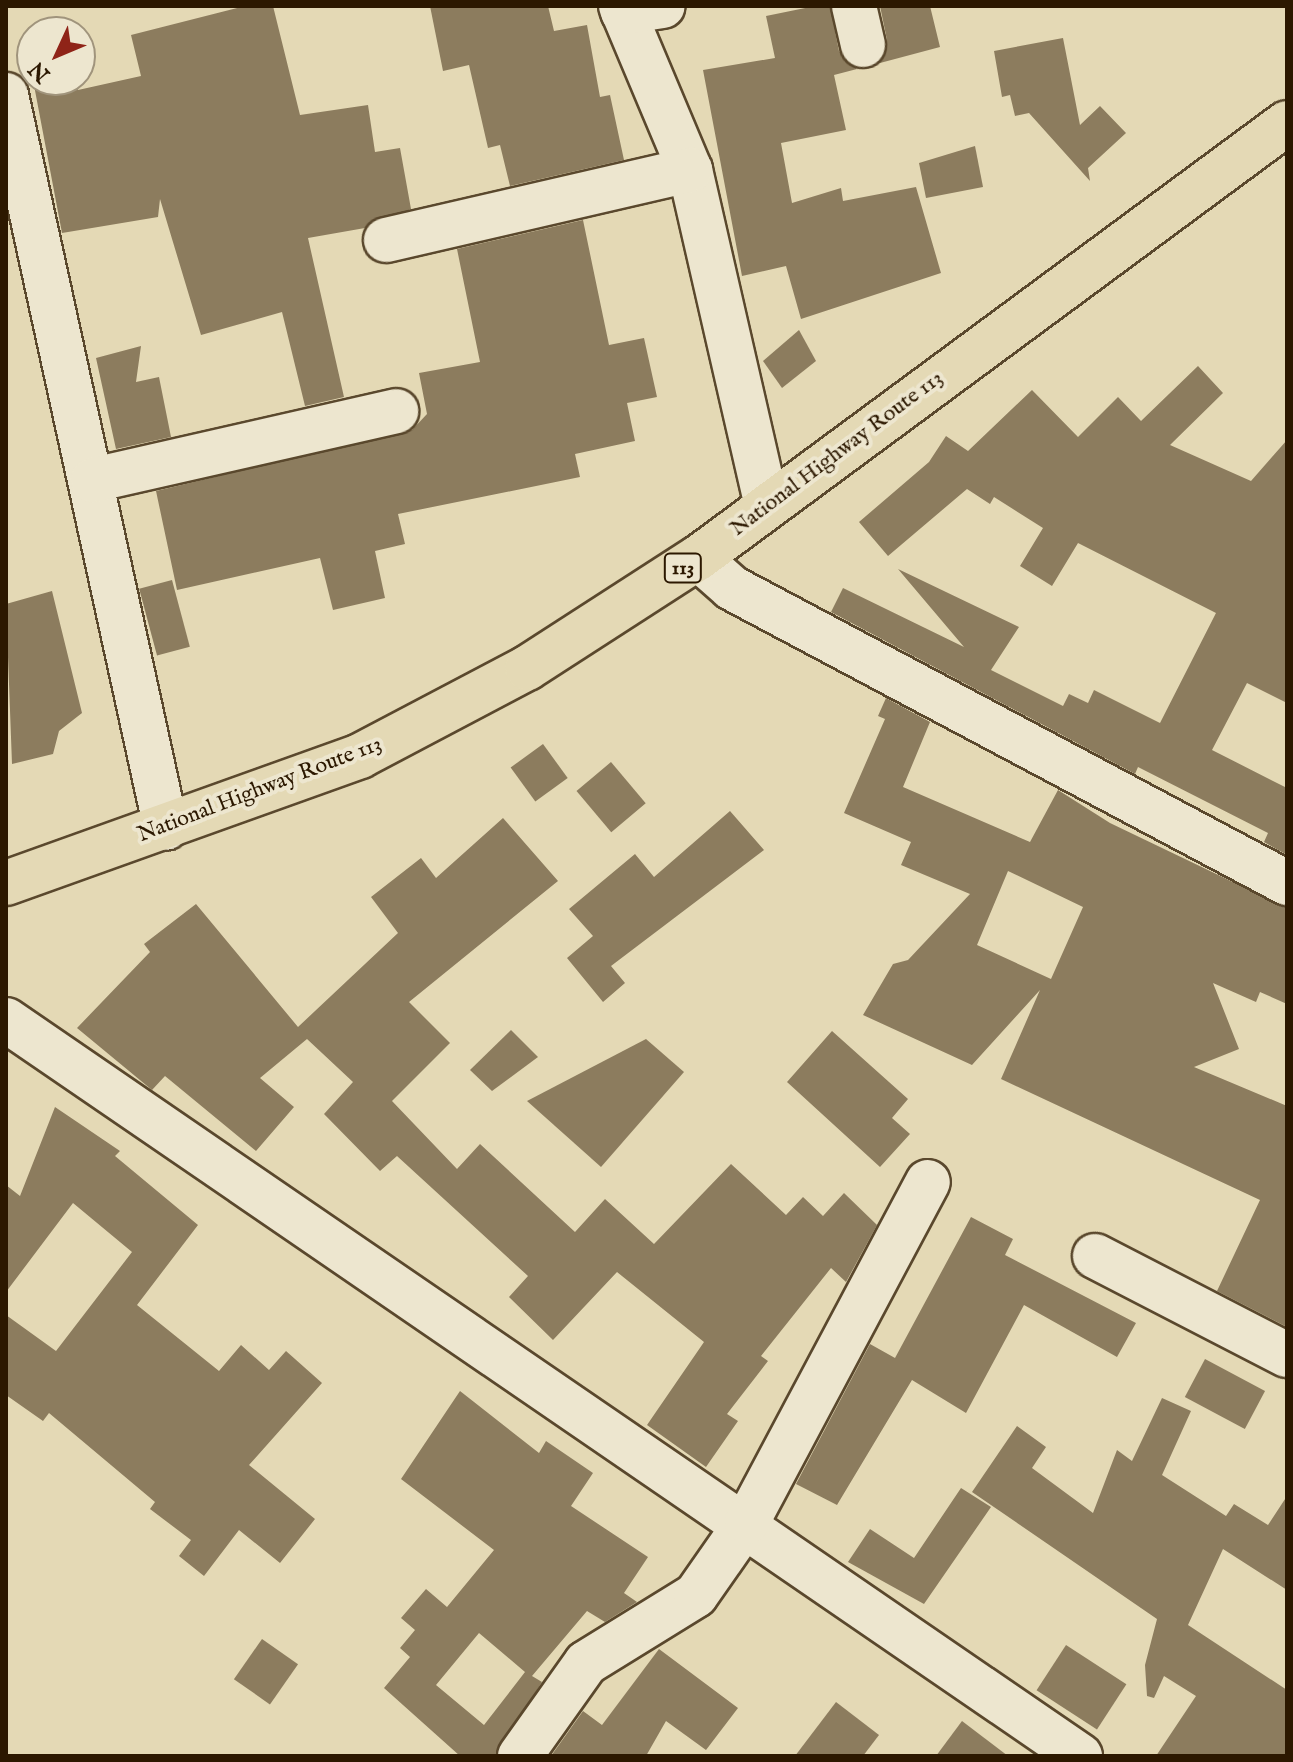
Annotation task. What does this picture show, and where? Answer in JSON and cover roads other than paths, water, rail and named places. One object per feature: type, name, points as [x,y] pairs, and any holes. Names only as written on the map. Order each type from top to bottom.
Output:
[{"type":"highway","name":"National Highway Route 113","points":[[6,883],[360,756],[527,668],[698,558],[1287,123]]},
{"type":"street","points":[[636,8],[690,170],[767,505]]},
{"type":"street","points":[[6,95],[93,480],[166,828]]},
{"type":"street","points":[[386,240],[690,170]]},
{"type":"street","points":[[93,480],[396,411]]},
{"type":"street","points":[[698,558],[732,588],[1287,883]]},
{"type":"street","points":[[6,1020],[747,1522],[1080,1756]]},
{"type":"street","points":[[520,1756],[586,1663],[696,1595],[747,1522],[928,1182]]},
{"type":"street","points":[[1095,1256],[1287,1355]]}]
